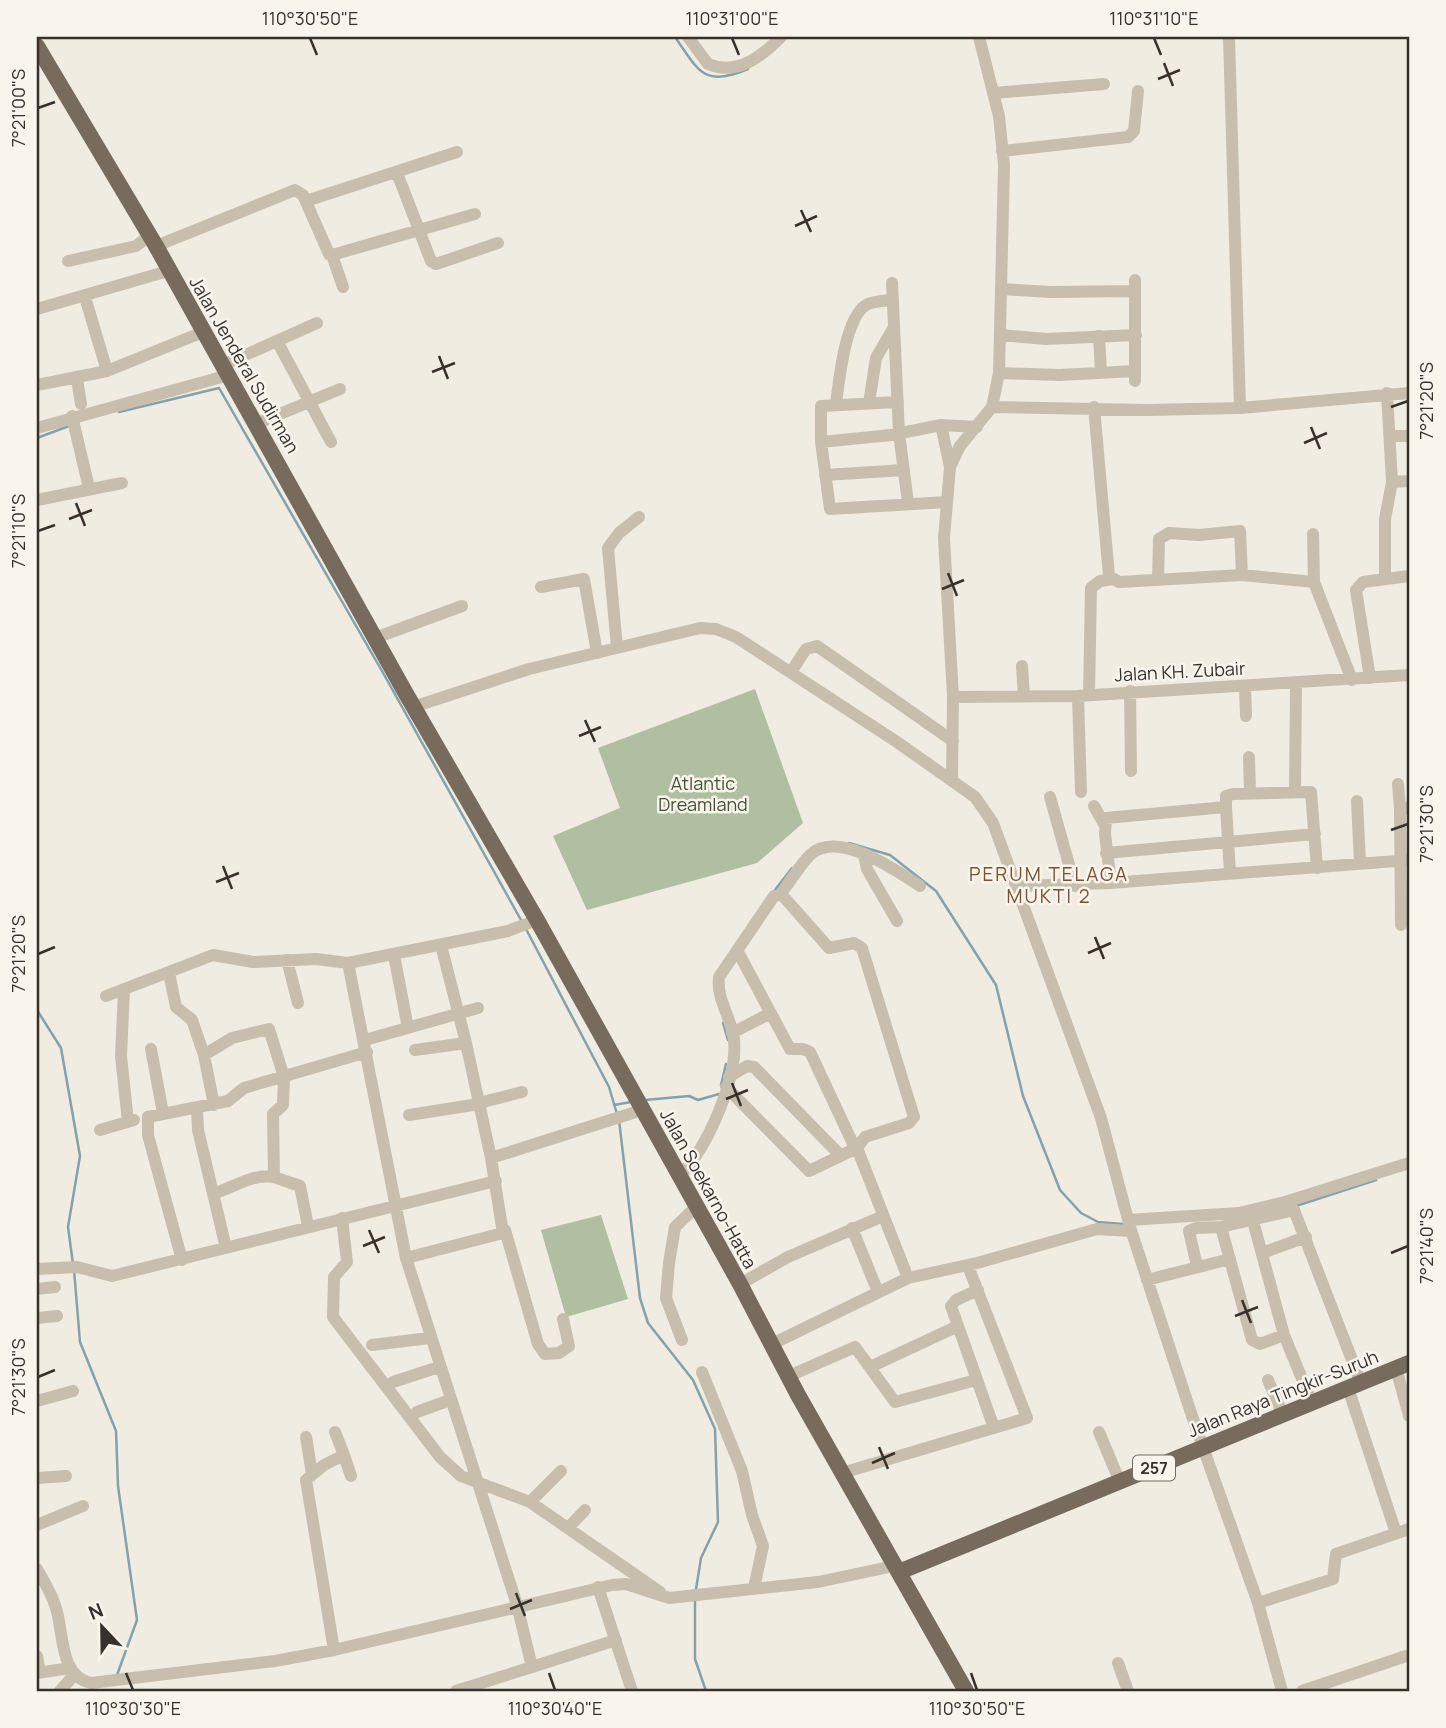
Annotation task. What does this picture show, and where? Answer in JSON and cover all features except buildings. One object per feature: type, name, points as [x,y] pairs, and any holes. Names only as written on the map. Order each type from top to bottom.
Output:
[{"type":"main road","name":"Jalan Jenderal Sudirman","points":[[37,46],[153,241],[413,707]]},
{"type":"main road","name":"Jalan Soekarno-Hatta","points":[[413,707],[680,1175],[842,1473],[966,1691]]},
{"type":"main road","name":"Jalan Raya Tingkir-Suruh","points":[[897,1569],[1403,1366]]},
{"type":"street","points":[[688,37],[708,64],[729,68],[757,59],[781,37]]},
{"type":"street","points":[[950,467],[960,446],[992,407],[999,373],[1002,151],[993,93],[979,37]]},
{"type":"street","points":[[1228,37],[1240,408]]},
{"type":"street","points":[[993,93],[1104,84]]},
{"type":"street","points":[[1002,151],[1128,137],[1134,131],[1138,91]]},
{"type":"street","points":[[306,201],[457,152]]},
{"type":"street","points":[[397,173],[419,233],[436,264],[498,243]]},
{"type":"street","points":[[68,261],[153,241],[295,190],[303,195],[306,201],[332,256],[343,287]]},
{"type":"street","points":[[332,256],[419,233],[475,214]]},
{"type":"street","points":[[37,309],[85,298],[169,271]]},
{"type":"street","points":[[892,283],[899,433],[908,503]]},
{"type":"street","points":[[999,373],[1101,372],[1135,376],[1136,335],[1134,286],[1051,292],[1001,289]]},
{"type":"street","points":[[85,298],[107,371]]},
{"type":"street","points":[[836,404],[845,346],[863,308],[893,300]]},
{"type":"street","points":[[37,428],[73,423],[226,370],[277,341],[317,323]]},
{"type":"street","points":[[869,403],[876,358],[894,327]]},
{"type":"street","points":[[37,385],[107,371],[203,331]]},
{"type":"street","points":[[999,335],[1046,339],[1136,335]]},
{"type":"street","points":[[1099,337],[1101,372]]},
{"type":"street","points":[[277,341],[331,442]]},
{"type":"street","points":[[77,379],[81,404]]},
{"type":"street","points":[[256,424],[340,389]]},
{"type":"street","points":[[1385,578],[1385,519],[1392,482],[1387,393]]},
{"type":"street","points":[[992,407],[1148,410],[1240,408],[1409,393]]},
{"type":"street","points":[[898,402],[826,403],[820,409],[821,442],[831,510],[947,502]]},
{"type":"street","points":[[1094,407],[1106,564],[1113,579]]},
{"type":"street","points":[[73,423],[89,488]]},
{"type":"street","points":[[821,442],[941,425],[977,427]]},
{"type":"street","points":[[941,425],[950,467],[944,559],[953,697],[952,779]]},
{"type":"street","points":[[1390,436],[1409,436]]},
{"type":"street","points":[[825,475],[904,470]]},
{"type":"street","points":[[1392,482],[1409,481]]},
{"type":"street","points":[[37,500],[122,483]]},
{"type":"street","points":[[617,648],[608,548],[619,533],[639,517]]},
{"type":"street","points":[[1158,580],[1159,539],[1169,533],[1199,535],[1240,531],[1242,575]]},
{"type":"street","points":[[1313,534],[1314,582],[1352,680]]},
{"type":"street","points":[[1081,792],[1091,588],[1100,581],[1113,579],[1158,580],[1242,575],[1314,582]]},
{"type":"street","points":[[1370,678],[1356,590],[1363,582],[1409,576]]},
{"type":"street","points":[[541,587],[584,579],[597,653]]},
{"type":"street","points":[[375,638],[462,606]]},
{"type":"street","points":[[413,707],[529,669],[708,628],[736,638],[790,672],[975,797],[989,816],[1017,886],[1101,1118],[1147,1280],[1258,1603],[1282,1691]]},
{"type":"street","points":[[790,672],[806,649],[815,645],[953,741]]},
{"type":"street","points":[[1022,666],[1024,696]]},
{"type":"street","name":"Jalan KH. Zubair","points":[[953,697],[1084,695],[1409,675]]},
{"type":"street","points":[[1295,790],[1296,683]]},
{"type":"street","points":[[1245,686],[1246,716]]},
{"type":"street","points":[[1130,691],[1130,771]]},
{"type":"street","points":[[1249,757],[1250,793]]},
{"type":"street","points":[[1398,784],[1405,809],[1401,925]]},
{"type":"street","points":[[1230,873],[1226,807],[1228,795],[1295,790],[1312,793],[1317,868]]},
{"type":"street","points":[[1050,797],[1075,886]]},
{"type":"street","points":[[1357,801],[1360,863]]},
{"type":"street","points":[[1094,806],[1104,824],[1111,883]]},
{"type":"street","points":[[1104,824],[1105,819],[1110,817],[1226,807]]},
{"type":"street","points":[[1107,853],[1315,834]]},
{"type":"street","points":[[680,1175],[704,1144],[727,1082],[734,1050],[733,1032],[718,982],[721,972],[774,896],[780,895],[810,855],[818,849],[831,846],[882,860],[920,886]]},
{"type":"street","points":[[864,855],[867,869],[897,921]]},
{"type":"street","points":[[1017,886],[1075,886],[1405,860]]},
{"type":"street","points":[[727,1082],[809,1171],[856,1148],[863,1138],[909,1123],[914,1115],[862,948],[854,943],[829,948],[780,895]]},
{"type":"street","points":[[106,996],[213,956],[253,962],[326,959],[348,963],[508,931],[534,921]]},
{"type":"street","points":[[441,945],[460,1012],[505,1230],[538,1344],[545,1354],[559,1353],[569,1346],[563,1319]]},
{"type":"street","points":[[737,950],[790,1049],[810,1052],[856,1148],[908,1278]]},
{"type":"street","points":[[394,955],[408,1028]]},
{"type":"street","points":[[287,960],[298,1003]]},
{"type":"street","points":[[348,963],[406,1258],[429,1338],[517,1605],[532,1667]]},
{"type":"street","points":[[169,973],[176,1007],[192,1020],[204,1055],[214,1105]]},
{"type":"street","points":[[124,990],[121,1056],[128,1122]]},
{"type":"street","points":[[100,1130],[163,1113],[228,1101],[237,1091],[284,1077],[408,1028],[478,1008]]},
{"type":"street","points":[[733,1032],[771,1013]]},
{"type":"street","points":[[204,1055],[232,1038],[269,1029],[284,1077],[282,1105],[273,1114],[274,1177]]},
{"type":"street","points":[[415,1050],[466,1042]]},
{"type":"street","points":[[151,1049],[163,1113]]},
{"type":"street","points":[[727,1082],[747,1066],[754,1067],[840,1155]]},
{"type":"street","points":[[409,1115],[479,1103],[522,1092]]},
{"type":"street","points":[[492,1158],[616,1119],[639,1104]]},
{"type":"street","points":[[197,1108],[198,1130],[226,1248]]},
{"type":"street","points":[[148,1117],[148,1135],[182,1260]]},
{"type":"street","points":[[1197,1266],[1189,1231],[1196,1228],[1221,1227],[1285,1202],[1409,1163]]},
{"type":"street","points":[[213,1194],[235,1187],[251,1177],[274,1177],[300,1186],[308,1226]]},
{"type":"street","points":[[37,1269],[77,1267],[112,1276],[496,1181]]},
{"type":"street","points":[[682,1340],[666,1298],[669,1263],[675,1227],[697,1206]]},
{"type":"street","points":[[772,1344],[908,1278],[968,1266],[1097,1229],[1242,1219],[1291,1208],[1297,1214],[1306,1237],[1355,1385],[1396,1533]]},
{"type":"street","points":[[740,1284],[852,1228],[883,1216]]},
{"type":"street","points":[[342,1218],[347,1262],[334,1277],[333,1317],[440,1457],[453,1471],[530,1502],[669,1598]]},
{"type":"street","points":[[1242,1219],[1262,1253],[1284,1335],[1312,1403]]},
{"type":"street","points":[[1221,1227],[1254,1343],[1260,1344],[1284,1335]]},
{"type":"street","points":[[852,1228],[878,1292]]},
{"type":"street","points":[[406,1258],[501,1234],[505,1230]]},
{"type":"street","points":[[1262,1253],[1306,1237]]},
{"type":"street","points":[[1147,1280],[1230,1259]]},
{"type":"street","points":[[842,1473],[1028,1417],[968,1266]]},
{"type":"street","points":[[37,1289],[55,1287]]},
{"type":"street","points":[[978,1290],[953,1302],[958,1326],[994,1428]]},
{"type":"street","points":[[37,1318],[57,1316]]},
{"type":"street","points":[[870,1367],[958,1326]]},
{"type":"street","points":[[372,1345],[429,1338]]},
{"type":"street","points":[[789,1376],[851,1347],[858,1348],[896,1402],[976,1380]]},
{"type":"street","points":[[1403,1366],[1409,1416]]},
{"type":"street","points":[[393,1382],[439,1367]]},
{"type":"street","points":[[702,1372],[742,1471],[752,1516],[763,1546],[754,1588]]},
{"type":"street","points":[[1268,1380],[1283,1415]]},
{"type":"street","points":[[37,1401],[73,1391]]},
{"type":"street","points":[[418,1412],[450,1400]]},
{"type":"street","points":[[335,1432],[351,1476]]},
{"type":"street","points":[[1099,1432],[1119,1482]]},
{"type":"street","points":[[306,1437],[312,1474]]},
{"type":"street","points":[[334,1650],[306,1480],[344,1455]]},
{"type":"street","points":[[530,1502],[561,1471]]},
{"type":"street","points":[[37,1478],[66,1476]]},
{"type":"street","points":[[37,1525],[83,1506]]},
{"type":"street","points":[[568,1528],[585,1510]]},
{"type":"street","points":[[1258,1603],[1333,1579],[1336,1555],[1409,1529]]},
{"type":"street","points":[[37,1569],[57,1610],[73,1671],[60,1691]]},
{"type":"street","points":[[37,1656],[38,1672],[73,1671],[91,1683],[275,1661],[334,1650],[598,1587],[626,1584],[669,1598],[818,1582],[897,1569]]},
{"type":"street","points":[[598,1587],[632,1691]]},
{"type":"street","points":[[456,1691],[616,1640]]},
{"type":"street","points":[[1301,1691],[1409,1655]]},
{"type":"street","points":[[1118,1662],[1128,1691]]},
{"type":"green space","name":"Atlantic Dreamland","points":[[755,689],[803,823],[757,863],[587,910],[553,836],[620,808],[598,748]]},
{"type":"green space","points":[[601,1215],[628,1299],[566,1317],[541,1230]]},
{"type":"waterway","points":[[675,37],[690,59],[704,73],[721,77],[748,69]]},
{"type":"waterway","points":[[119,412],[219,388],[521,920]]},
{"type":"waterway","points":[[37,438],[69,426]]},
{"type":"waterway","points":[[849,843],[890,855],[936,891],[996,985],[1023,1096],[1060,1190],[1081,1213],[1098,1222],[1123,1224]]},
{"type":"waterway","points":[[775,890],[792,868]]},
{"type":"waterway","points":[[526,929],[609,1087],[617,1114]]},
{"type":"waterway","points":[[37,1010],[61,1048],[80,1156],[68,1227],[73,1264]]},
{"type":"waterway","points":[[723,1023],[728,1040]]},
{"type":"waterway","points":[[721,1085],[726,1064]]},
{"type":"waterway","points":[[645,1100],[689,1096],[698,1100],[719,1094]]},
{"type":"waterway","points":[[614,1105],[631,1102]]},
{"type":"waterway","points":[[619,1120],[640,1298],[648,1323],[693,1380],[715,1429],[718,1522],[701,1558],[696,1589]]},
{"type":"waterway","points":[[1296,1206],[1376,1180]]},
{"type":"waterway","points":[[74,1270],[80,1342],[116,1431],[118,1486],[137,1620],[117,1675]]},
{"type":"waterway","points":[[695,1600],[695,1659],[706,1691]]},
{"type":"district","name":"PERUM TELAGA MUKTI 2","points":[[1049,885]]}]
